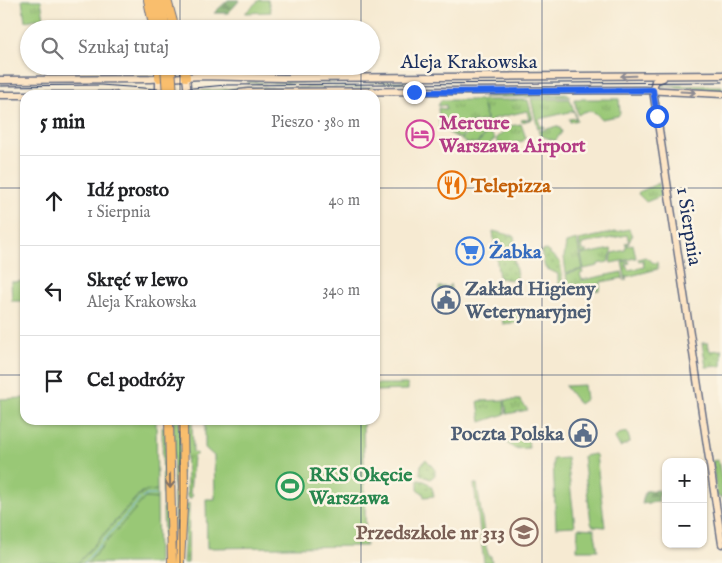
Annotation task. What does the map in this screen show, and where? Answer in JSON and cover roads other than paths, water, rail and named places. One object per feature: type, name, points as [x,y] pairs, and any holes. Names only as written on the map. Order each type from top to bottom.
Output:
[{"type":"main road","points":[[148,0],[152,20]]},
{"type":"main road","points":[[154,0],[158,20]]},
{"type":"main road","points":[[161,0],[164,20]]},
{"type":"main road","points":[[167,0],[173,20]]},
{"type":"main road","points":[[166,75],[167,90]]},
{"type":"main road","points":[[172,75],[173,90]]},
{"type":"main road","points":[[653,90],[653,84],[656,80],[677,75]]},
{"type":"main road","name":"Aleja Krakowska","points":[[159,78],[722,75]]},
{"type":"main road","points":[[186,77],[187,90]]},
{"type":"main road","points":[[0,80],[159,78],[159,90]]},
{"type":"main road","name":"Aleja Krakowska","points":[[380,91],[653,90],[722,94]]},
{"type":"main road","name":"1 Sierpnia","points":[[653,90],[722,544]]},
{"type":"main road","points":[[0,95],[20,95]]},
{"type":"main road","points":[[170,425],[172,563]]},
{"type":"main road","points":[[180,563],[184,487],[183,425]]},
{"type":"waterway","points":[[84,563],[140,499],[147,495],[157,495]]},
{"type":"tram line","points":[[0,86],[100,85],[172,90],[226,85],[722,82]]},
{"type":"place","name":"Mercure Warszawa Airport","points":[[420,134]]},
{"type":"place","name":"Telepizza","points":[[452,185]]},
{"type":"place","name":"Żabka","points":[[470,251]]},
{"type":"place","name":"Zakład Higieny Weterynaryjnej","points":[[446,300]]},
{"type":"place","name":"Poczta Polska","points":[[583,433]]},
{"type":"place","name":"RKS Okęcie Warszawa","points":[[290,486]]},
{"type":"place","name":"Przedszkole nr 313","points":[[524,532]]}]
